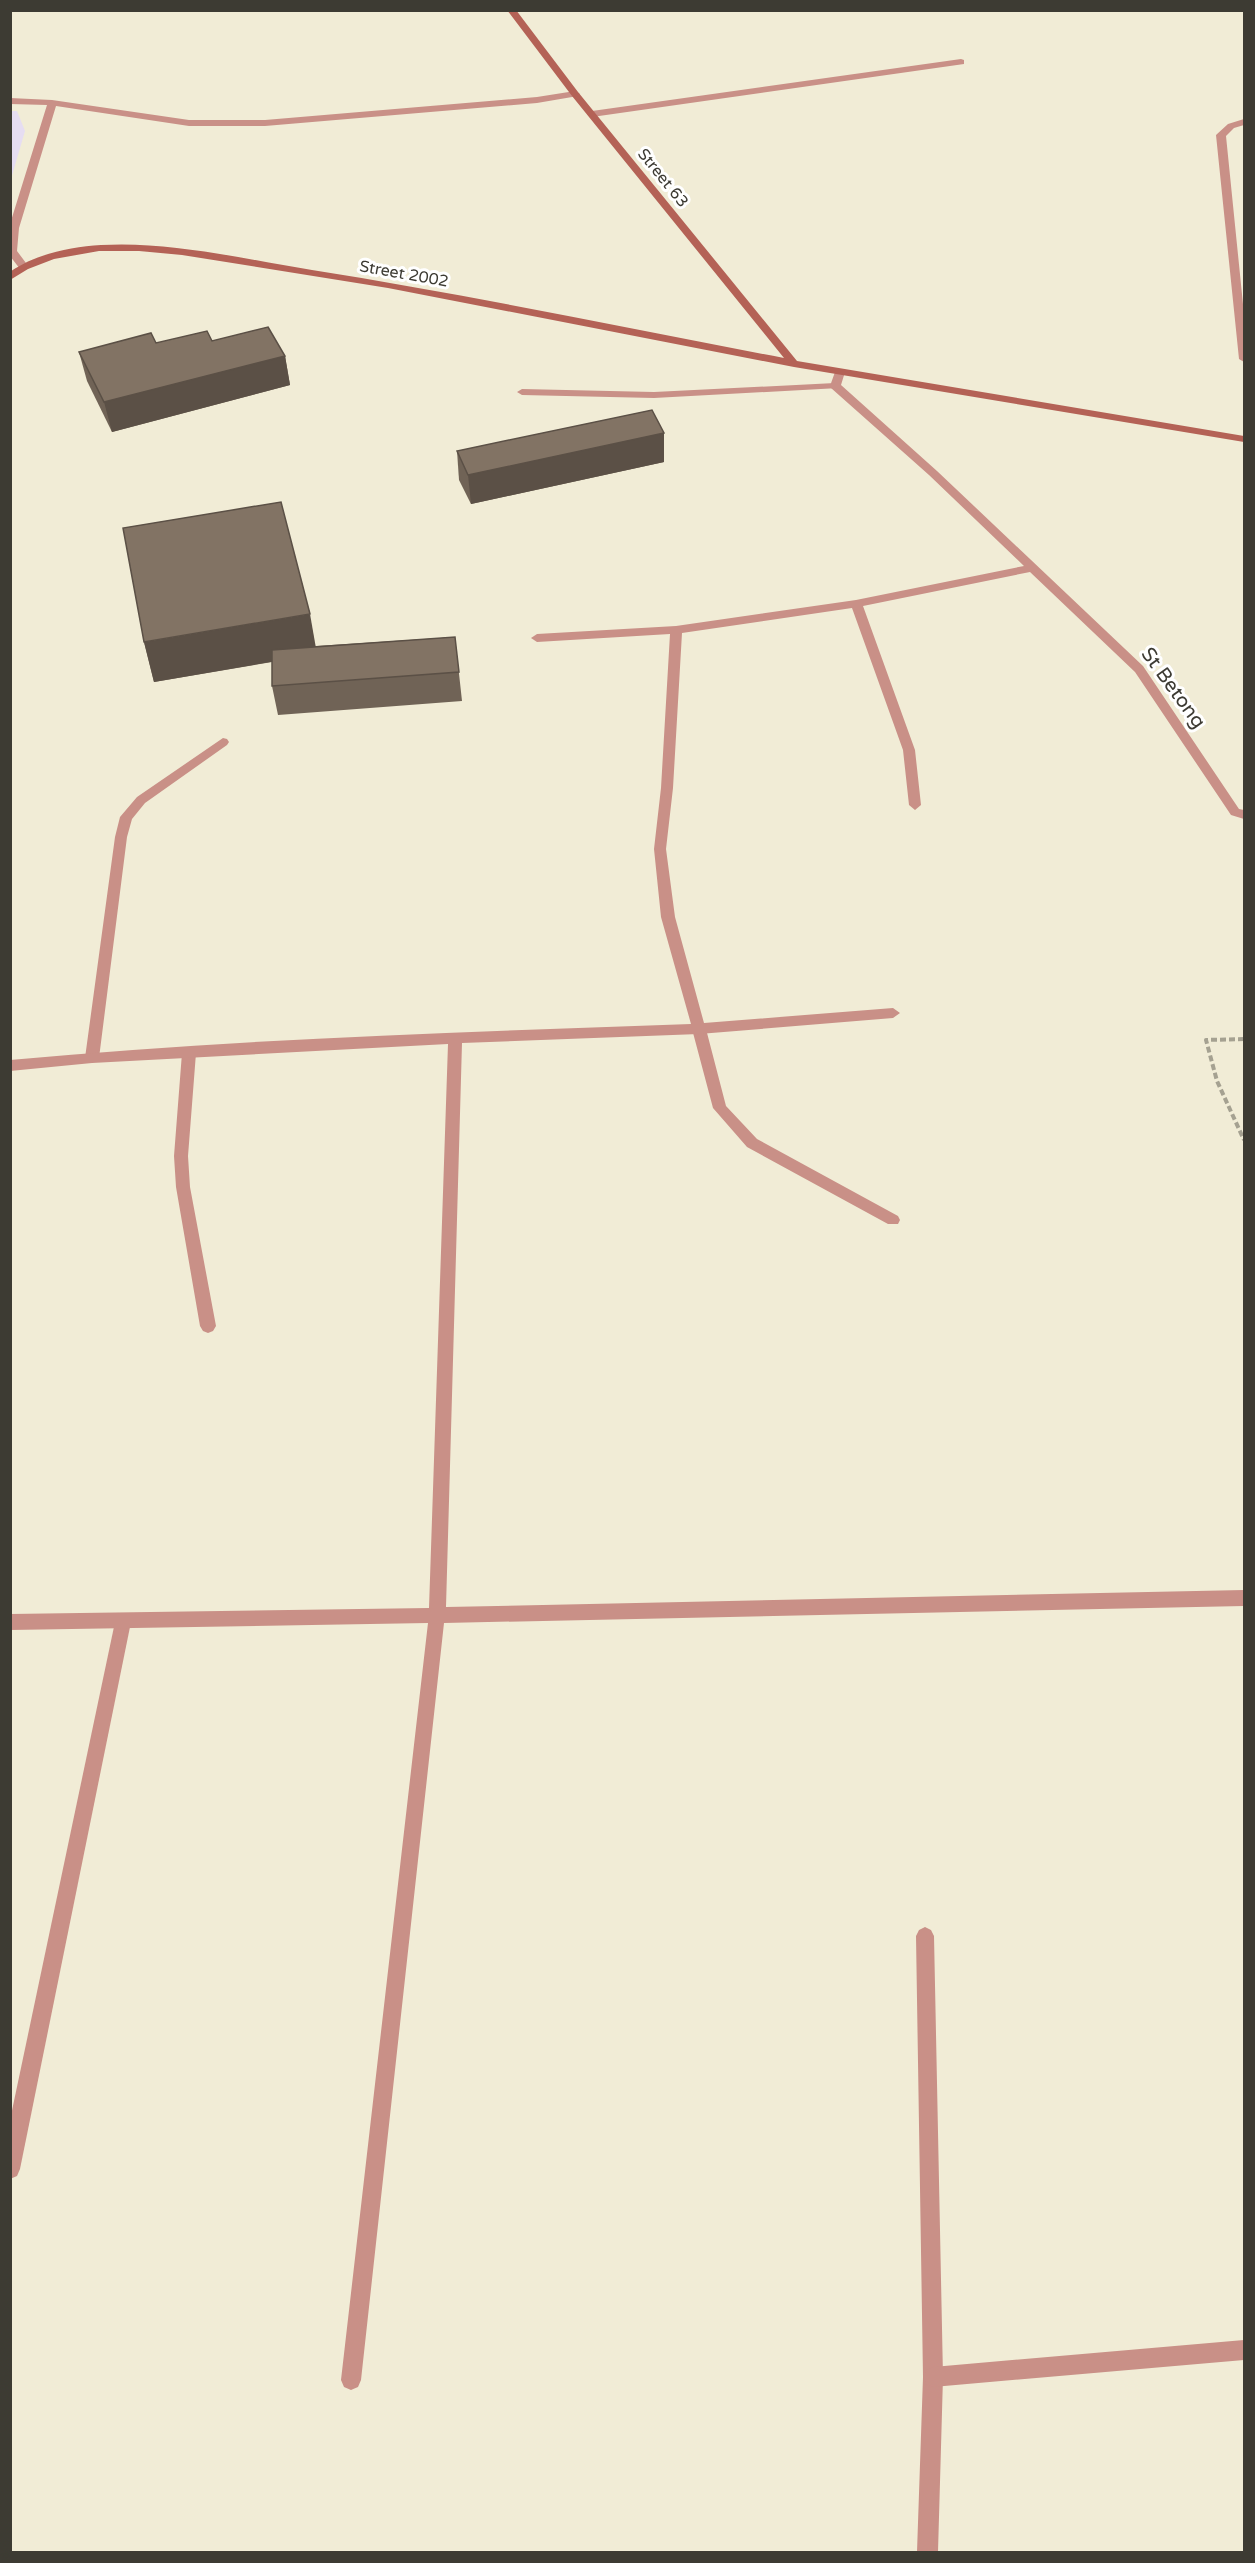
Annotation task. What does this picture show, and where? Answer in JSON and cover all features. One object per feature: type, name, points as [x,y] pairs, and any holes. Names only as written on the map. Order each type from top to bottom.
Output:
[{"type":"street","name":"Street 63","points":[[511,10],[575,94],[794,363]]},
{"type":"street","points":[[592,114],[961,62]]},
{"type":"street","points":[[10,101],[52,103],[189,123],[265,123],[537,100],[575,94]]},
{"type":"street","points":[[24,267],[12,251],[14,228],[52,103]]},
{"type":"street","points":[[1245,122],[1231,126],[1221,135],[1240,276],[1245,359]]},
{"type":"street","name":"Street 2002","points":[[10,277],[24,267],[52,256],[99,248],[139,248],[182,252],[388,285],[840,372],[1245,439]]},
{"type":"street","points":[[522,392],[654,395],[835,386],[840,372]]},
{"type":"street","name":"St Betong","points":[[835,386],[933,473],[1139,669],[1235,812],[1245,815]]},
{"type":"street","points":[[537,638],[676,630],[856,604],[1032,568]]},
{"type":"street","points":[[856,604],[909,750],[915,806]]},
{"type":"street","points":[[676,630],[667,788],[660,849],[668,917],[720,1108],[752,1143],[893,1220]]},
{"type":"street","points":[[92,1058],[126,817],[141,800],[224,742]]},
{"type":"street","points":[[10,1066],[92,1058],[455,1038],[699,1029],[893,1014]]},
{"type":"street","points":[[351,2380],[437,1616],[455,1038]]},
{"type":"street","points":[[189,1053],[181,1156],[183,1187],[208,1326]]},
{"type":"street","points":[[10,1622],[437,1616],[1245,1598]]},
{"type":"street","points":[[10,2169],[123,1622]]},
{"type":"street","points":[[926,1936],[933,2377],[928,2553]]},
{"type":"street","points":[[933,2377],[1245,2350]]},
{"type":"path","points":[[1245,1039],[1206,1040],[1217,1081],[1245,1140]]},
{"type":"shaded area","points":[[11,111],[17,111],[25,131],[11,179]]},
{"type":"building","points":[[268,327],[285,356],[104,402],[79,352],[151,333],[156,343],[207,331],[212,341]]},
{"type":"building","points":[[652,410],[664,433],[468,475],[457,451]]},
{"type":"building","points":[[281,502],[310,614],[144,642],[123,528]]},
{"type":"building","points":[[455,637],[459,672],[272,686],[272,650]]}]
